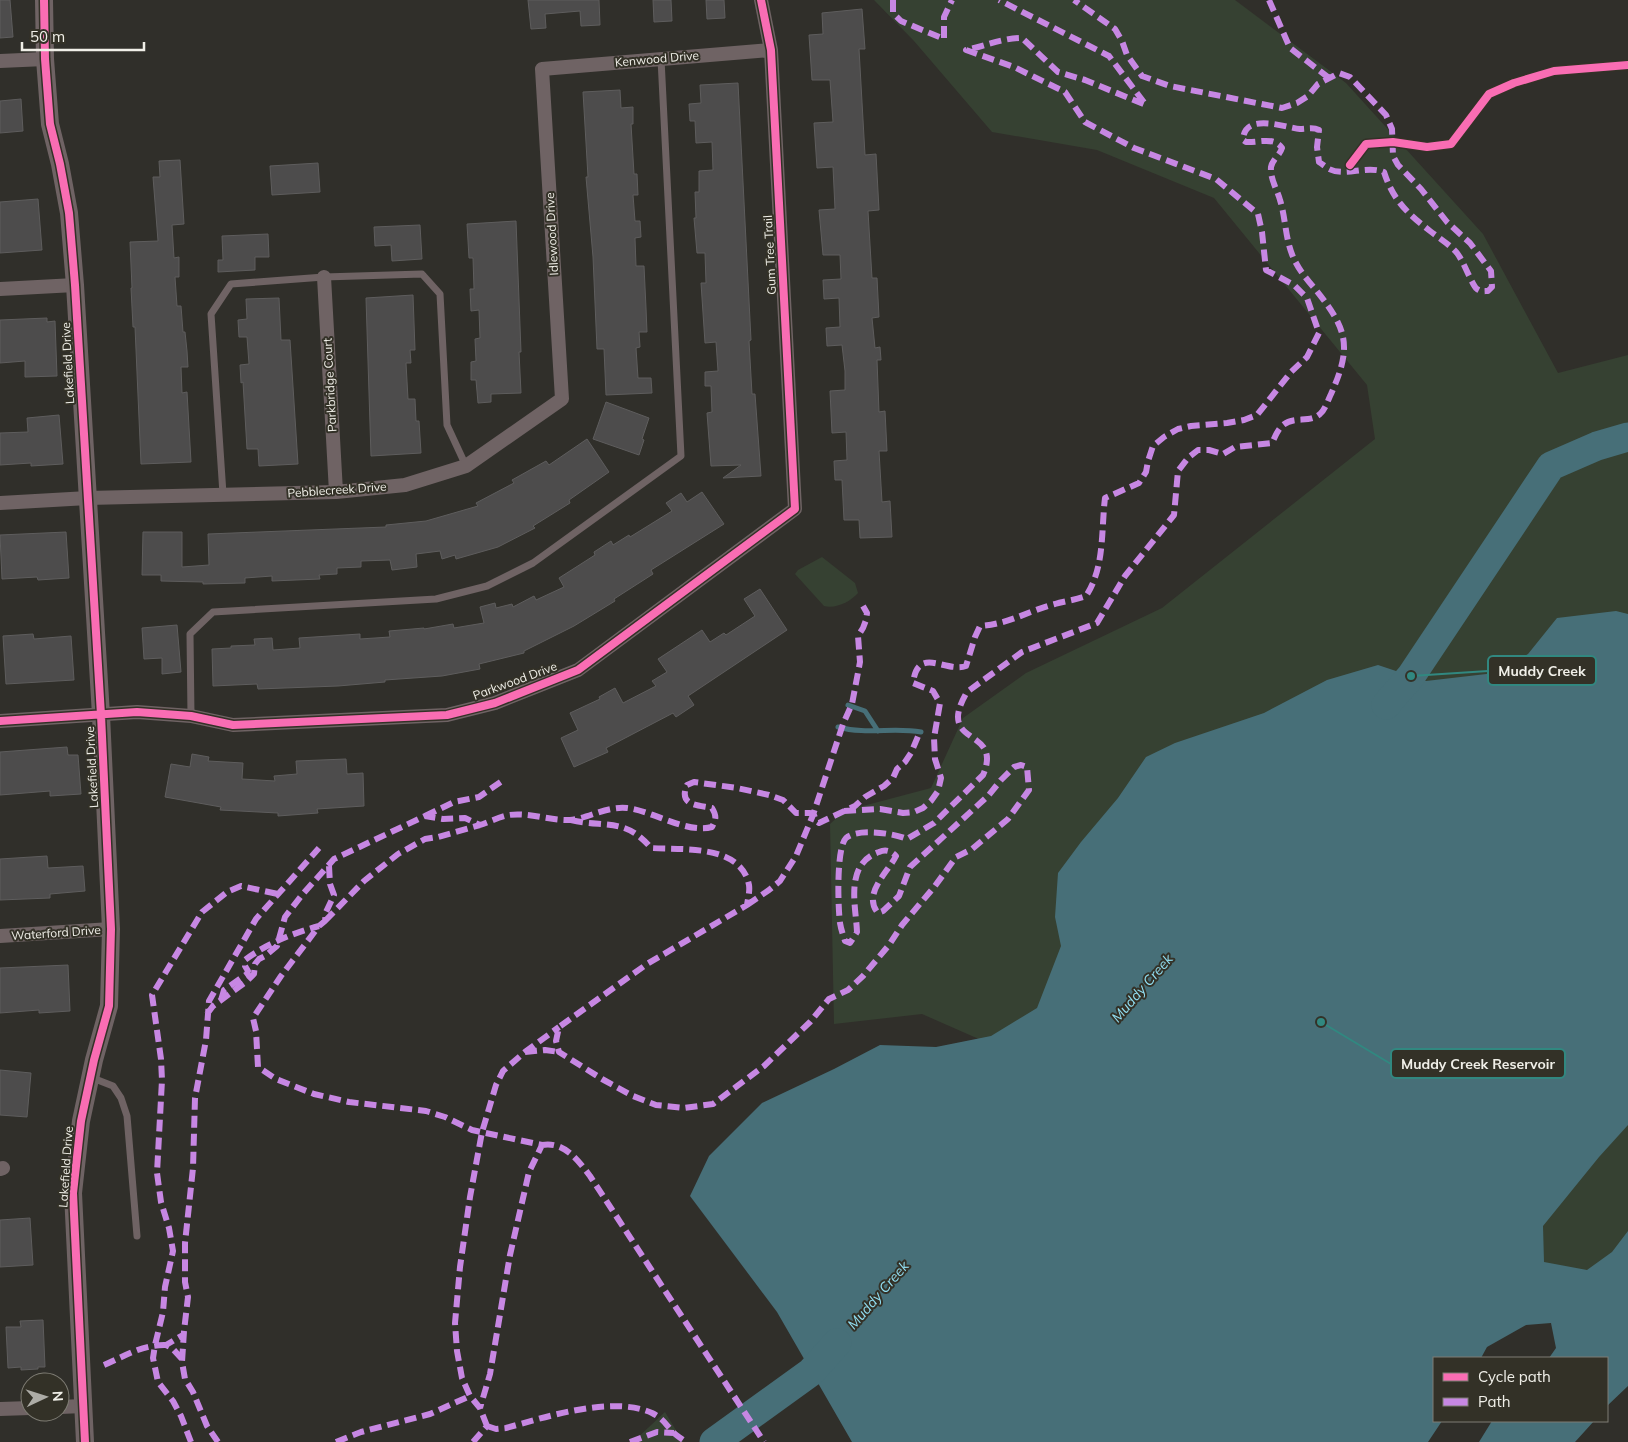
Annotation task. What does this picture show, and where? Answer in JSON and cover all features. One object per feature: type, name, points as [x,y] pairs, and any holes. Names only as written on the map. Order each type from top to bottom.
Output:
[{"type":"street","name":"Lakefield Drive","points":[[44,0],[45,59],[50,124],[69,213],[75,284],[101,715],[111,929],[109,1006],[90,1077],[81,1121],[73,1193],[85,1442]]},
{"type":"street","name":"Gum Tree Trail","points":[[761,0],[771,50],[795,509]]},
{"type":"street","name":"Kenwood Drive","points":[[542,69],[771,50]]},
{"type":"street","points":[[0,62],[45,59]]},
{"type":"street","name":"Idlewood Drive","points":[[542,69],[562,399]]},
{"type":"street","name":"Parkbridge Court","points":[[324,277],[336,492]]},
{"type":"street","points":[[0,289],[75,284]]},
{"type":"street","name":"Pebblecreek Drive","points":[[0,504],[88,498],[336,492],[405,485],[466,466],[562,399]]},
{"type":"street","name":"Parkwood Drive","points":[[0,721],[137,712],[191,716],[233,725],[447,715],[495,703],[578,670],[795,509]]},
{"type":"street","name":"Waterford Drive","points":[[0,936],[111,929]]},
{"type":"street","points":[[70,1407],[83,1406]]},
{"type":"street","points":[[0,1408],[20,1408]]},
{"type":"lane","points":[[191,716],[190,634],[213,612],[436,599],[487,586],[533,563],[681,456],[661,59]]},
{"type":"lane","points":[[223,494],[212,314],[231,284],[324,277],[422,274],[440,294],[447,424],[466,466]]},
{"type":"lane","points":[[90,1077],[113,1086],[121,1098],[127,1116],[137,1236]]},
{"type":"green space","points":[[874,0],[1235,0],[1346,83],[1483,234],[1558,373],[1628,355],[1628,1294],[1579,1303],[922,1014],[834,1024],[830,824],[844,811],[931,788],[963,718],[1026,673],[1162,608],[1375,439],[1367,385],[1214,198],[1097,150],[992,132],[914,41]]},
{"type":"green space","points":[[822,557],[855,583],[858,593],[847,602],[838,606],[824,606],[795,574],[798,570]]},
{"type":"green space","points":[[665,1412],[683,1442],[633,1442]]},
{"type":"water","points":[[1616,611],[1628,614],[1628,1125],[1599,1157],[1543,1226],[1544,1262],[1587,1270],[1612,1252],[1628,1231],[1628,1386],[1608,1405],[1608,1357],[1550,1357],[1556,1348],[1551,1323],[1526,1325],[1487,1347],[1482,1357],[1433,1357],[1433,1422],[1441,1422],[1428,1442],[852,1442],[777,1312],[690,1196],[709,1156],[762,1103],[880,1045],[936,1047],[991,1036],[1037,1008],[1061,946],[1055,917],[1058,873],[1118,798],[1146,757],[1175,743],[1264,713],[1327,680],[1378,665],[1426,681],[1495,673],[1528,654],[1557,618]]},
{"type":"water","points":[[1491,1422],[1593,1422],[1575,1442],[1479,1442]]},
{"type":"building","points":[[0,0],[10,0],[13,37],[0,38]]},
{"type":"building","points":[[528,0],[599,0],[600,25],[581,26],[580,11],[545,14],[546,28],[531,29]]},
{"type":"building","points":[[653,0],[671,0],[672,21],[654,22]]},
{"type":"building","points":[[706,0],[724,0],[725,18],[707,19]]},
{"type":"building","points":[[862,9],[865,49],[859,49],[865,155],[876,154],[879,210],[868,211],[872,278],[877,278],[879,317],[872,318],[875,348],[880,347],[881,360],[877,360],[879,412],[885,411],[887,451],[879,451],[882,502],[890,501],[892,537],[860,538],[859,520],[844,520],[842,480],[835,480],[834,461],[847,460],[846,432],[832,433],[830,391],[845,390],[845,371],[842,345],[827,346],[826,328],[840,327],[839,298],[824,299],[823,280],[841,279],[840,255],[823,255],[819,210],[835,209],[833,167],[817,168],[814,123],[833,122],[830,80],[812,80],[809,35],[823,34],[822,13]]},
{"type":"building","points":[[738,83],[752,394],[755,394],[761,476],[723,478],[741,465],[711,466],[707,413],[712,412],[711,386],[705,386],[705,372],[718,371],[716,342],[705,343],[701,283],[706,283],[705,253],[697,253],[694,218],[696,218],[695,192],[699,192],[699,171],[713,170],[712,142],[696,143],[695,121],[690,121],[689,104],[701,103],[700,85]]},
{"type":"building","points":[[620,90],[621,108],[633,107],[633,124],[631,124],[634,174],[637,174],[638,195],[633,195],[635,221],[640,221],[641,237],[635,238],[636,266],[644,266],[647,332],[639,332],[640,347],[636,348],[638,378],[651,378],[652,393],[606,395],[604,349],[597,349],[593,257],[586,177],[588,177],[583,92]]},
{"type":"building","points":[[21,99],[23,131],[0,133],[0,101]]},
{"type":"building","points":[[180,160],[184,224],[172,225],[174,258],[179,257],[179,277],[175,277],[177,306],[181,306],[187,351],[188,367],[181,367],[182,393],[187,392],[191,462],[141,464],[130,242],[158,241],[153,177],[160,177],[159,161]]},
{"type":"building","points":[[318,163],[320,192],[272,195],[270,166]]},
{"type":"building","points":[[38,199],[42,250],[0,253],[0,202]]},
{"type":"building","points":[[516,221],[521,393],[491,394],[491,402],[478,403],[476,380],[471,380],[471,362],[476,361],[475,339],[480,338],[479,310],[471,311],[470,289],[474,289],[473,258],[469,258],[467,224]]},
{"type":"building","points":[[420,225],[422,259],[392,261],[391,245],[375,246],[374,227]]},
{"type":"building","points":[[268,234],[269,257],[255,257],[255,270],[218,272],[218,260],[223,260],[222,236]]},
{"type":"building","points":[[413,295],[415,350],[410,350],[411,363],[406,363],[408,399],[415,399],[416,421],[419,421],[421,453],[371,456],[366,298]]},
{"type":"building","points":[[279,298],[281,340],[290,340],[298,464],[259,466],[258,449],[247,449],[243,382],[241,383],[240,365],[249,364],[247,337],[239,337],[238,320],[247,319],[246,299]]},
{"type":"building","points":[[47,318],[47,322],[55,321],[57,376],[25,377],[25,361],[0,363],[0,320]]},
{"type":"building","points":[[606,402],[649,418],[639,455],[593,439]]},
{"type":"building","points":[[59,415],[63,464],[31,466],[31,463],[0,465],[0,433],[28,432],[27,418]]},
{"type":"building","points":[[587,439],[609,472],[569,500],[570,503],[533,526],[535,528],[498,547],[456,559],[455,555],[442,559],[440,551],[416,554],[417,567],[392,570],[390,560],[361,561],[361,567],[337,568],[337,574],[319,575],[320,579],[272,581],[272,576],[245,578],[245,583],[203,584],[203,582],[161,581],[161,575],[142,575],[143,532],[182,532],[182,567],[209,565],[208,534],[386,527],[386,525],[426,521],[478,506],[476,503],[514,483],[512,480],[546,461],[549,465]]},
{"type":"building","points":[[702,492],[724,524],[651,570],[653,574],[614,599],[615,601],[574,626],[524,651],[524,653],[479,664],[480,669],[442,676],[338,686],[258,689],[257,684],[213,686],[212,649],[255,645],[254,639],[272,638],[273,650],[300,648],[299,638],[360,634],[360,639],[390,637],[389,631],[424,629],[453,624],[454,628],[484,623],[480,607],[495,603],[496,608],[512,604],[513,607],[534,596],[536,600],[564,587],[559,578],[595,555],[594,552],[611,541],[613,545],[629,535],[630,537],[672,511],[666,503],[681,493],[687,502]]},
{"type":"building","points":[[66,532],[69,578],[38,580],[37,577],[2,579],[0,535]]},
{"type":"building","points":[[760,589],[787,630],[688,696],[694,705],[676,717],[673,713],[606,748],[608,752],[574,767],[561,738],[578,730],[570,713],[600,699],[599,697],[615,688],[623,703],[656,686],[652,681],[667,672],[658,659],[702,630],[710,642],[724,633],[726,635],[755,616],[744,599]]},
{"type":"building","points":[[177,625],[181,672],[162,674],[162,658],[144,659],[142,628]]},
{"type":"building","points":[[33,634],[34,639],[71,636],[74,680],[6,684],[3,636]]},
{"type":"building","points":[[67,747],[68,755],[78,755],[81,794],[50,796],[50,791],[0,795],[0,752]]},
{"type":"building","points":[[192,754],[209,757],[208,761],[243,763],[242,779],[275,781],[274,776],[297,774],[296,761],[346,759],[347,774],[363,773],[364,806],[317,809],[318,813],[278,816],[278,813],[220,810],[221,807],[165,797],[171,764],[190,767]]},
{"type":"building","points":[[47,856],[48,868],[83,866],[85,891],[50,894],[50,898],[0,900],[0,859]]},
{"type":"building","points":[[68,965],[70,1011],[39,1013],[39,1010],[0,1013],[0,968]]},
{"type":"building","points":[[0,1070],[31,1073],[27,1117],[0,1115]]},
{"type":"building","points":[[30,1218],[33,1265],[0,1267],[0,1220]]},
{"type":"building","points":[[43,1320],[45,1367],[21,1370],[21,1367],[8,1368],[6,1327],[21,1327],[20,1321]]},
{"type":"waterway","name":"Muddy Creek","points":[[1386,705],[1411,676],[1551,466],[1597,446],[1628,437]]},
{"type":"waterway","points":[[848,705],[865,711],[878,731]]},
{"type":"waterway","points":[[838,727],[869,731],[901,730],[921,732]]},
{"type":"waterway","name":"Muddy Creek","points":[[714,1442],[811,1372],[837,1343]]},
{"type":"marked path","points":[[893,0],[893,13],[901,21],[944,39],[944,17],[952,0]]},
{"type":"marked path","points":[[844,811],[880,809],[903,813],[914,812],[923,808],[931,801],[938,791],[941,778],[935,759],[934,738],[940,703],[933,691],[913,683],[920,665],[934,663],[958,667],[966,666],[980,626],[1000,623],[1045,607],[1086,596],[1092,585],[1099,561],[1105,498],[1139,483],[1146,472],[1153,446],[1178,429],[1244,420],[1257,415],[1291,372],[1307,357],[1319,333],[1307,298],[1294,285],[1266,270],[1258,214],[1216,179],[1134,148],[1085,122],[1065,92],[1014,67],[966,50],[1022,38],[1058,72],[1085,80],[1146,105],[1109,56],[999,0]]},
{"type":"marked path","points":[[571,820],[614,825],[623,828],[641,838],[651,848],[694,850],[723,856],[735,862],[744,872],[749,885],[747,905],[647,964],[559,1027],[556,1041],[559,1052],[633,1096],[656,1105],[684,1108],[713,1104],[764,1066],[810,1022],[829,999],[848,990],[863,976],[956,857],[972,849],[1008,819],[1029,790],[1027,767],[1021,765],[1014,767],[988,796],[910,867],[899,896],[883,911],[878,913],[874,906],[873,898],[875,891],[878,883],[896,856],[884,851],[868,858],[856,876],[854,887],[857,932],[850,943],[845,941],[840,923],[838,879],[841,853],[846,838],[851,835],[867,832],[885,833],[907,839],[934,823],[983,775],[987,760],[985,749],[963,730],[959,722],[959,710],[967,692],[1022,652],[1097,623],[1125,576],[1174,515],[1178,471],[1188,458],[1198,450],[1209,450],[1223,454],[1235,447],[1272,443],[1279,430],[1286,423],[1316,417],[1325,407],[1342,364],[1344,351],[1340,328],[1327,304],[1298,267],[1291,252],[1282,207],[1271,171],[1272,164],[1282,148],[1279,144],[1270,141],[1246,142],[1243,140],[1245,131],[1250,126],[1266,123],[1319,130],[1317,147],[1319,162],[1335,171],[1377,170],[1384,172],[1396,198],[1414,218],[1457,253],[1477,289],[1488,291],[1492,287],[1491,271],[1470,243],[1447,222],[1421,189],[1398,165],[1393,156],[1392,129],[1386,115],[1350,77],[1339,73],[1318,84],[1308,96],[1297,103],[1282,108],[1170,86],[1142,76],[1127,55],[1115,29],[1074,0]]},
{"type":"marked path","points":[[1269,0],[1290,48],[1329,78]]},
{"type":"marked path","points":[[747,905],[780,881],[796,856],[813,815],[843,724],[852,704],[860,662],[858,636],[863,628],[867,613],[863,606]]},
{"type":"marked path","points":[[207,1014],[213,1006],[247,981],[254,974],[255,964],[259,959],[277,946],[285,917],[334,859],[425,816],[443,819],[465,818],[480,825],[516,814],[570,820],[605,810],[627,808],[681,825],[702,828],[712,827],[715,818],[712,808],[691,803],[685,797],[687,785],[694,782],[769,795],[783,800],[796,813],[810,813],[814,815],[819,823],[855,806],[893,778],[897,769],[911,753],[919,734]]},
{"type":"marked path","points":[[425,816],[454,802],[479,797],[502,781]]},
{"type":"marked path","points":[[325,921],[364,881],[398,854],[425,839],[480,825]]},
{"type":"marked path","points":[[218,1442],[207,1426],[193,1392],[185,1379],[182,1362],[188,1297],[185,1282],[185,1243],[193,1168],[195,1098],[206,1040],[209,1001],[256,919],[319,848]]},
{"type":"marked path","points":[[329,866],[330,884],[334,895],[326,912],[325,921],[319,926],[281,976],[253,1018],[256,1031],[258,1067],[276,1079],[314,1094],[349,1102],[426,1111],[445,1117],[472,1130],[542,1145],[529,1172],[510,1255],[490,1374],[480,1408]]},
{"type":"marked path","points":[[191,1442],[173,1401],[158,1382],[153,1358],[173,1251],[169,1228],[161,1202],[157,1173],[162,1080],[152,995],[202,912],[227,892],[241,886],[278,894]]},
{"type":"marked path","points":[[221,1000],[224,990],[247,974],[245,960],[280,940],[319,926]]},
{"type":"marked path","points":[[487,1426],[480,1408],[470,1396],[462,1378],[457,1351],[455,1323],[460,1267],[470,1197],[482,1132],[496,1085],[503,1071],[559,1027]]},
{"type":"marked path","points":[[525,1052],[545,1050],[559,1052]]},
{"type":"marked path","points":[[542,1145],[557,1146],[564,1149],[581,1164],[590,1176],[764,1442]]},
{"type":"marked path","points":[[182,1359],[172,1348],[166,1345],[183,1335]]},
{"type":"marked path","points":[[104,1365],[150,1346],[167,1345]]},
{"type":"marked path","points":[[336,1442],[361,1432],[430,1414],[470,1396]]},
{"type":"marked path","points":[[487,1426],[496,1429],[506,1428],[540,1418],[579,1410],[618,1406],[636,1408],[656,1415],[686,1442]]},
{"type":"marked path","points":[[473,1442],[487,1426]]},
{"type":"marked path","points":[[630,1442],[657,1432],[674,1433]]},
{"type":"cycle path","points":[[44,0],[45,59],[50,124],[69,213],[75,285],[101,715],[111,929],[109,1006],[94,1060],[81,1121],[73,1193],[85,1442]]},
{"type":"cycle path","points":[[0,721],[137,712],[191,716],[233,725],[447,715],[495,703],[578,670],[795,509],[771,50],[761,0]]},
{"type":"cycle path","points":[[1350,165],[1366,144],[1393,142],[1427,147],[1451,144],[1489,94],[1514,83],[1554,71],[1628,65]]},
{"type":"place","name":"Muddy Creek","points":[[1411,676]]},
{"type":"place","name":"Muddy Creek Reservoir","points":[[1321,1022]]}]
